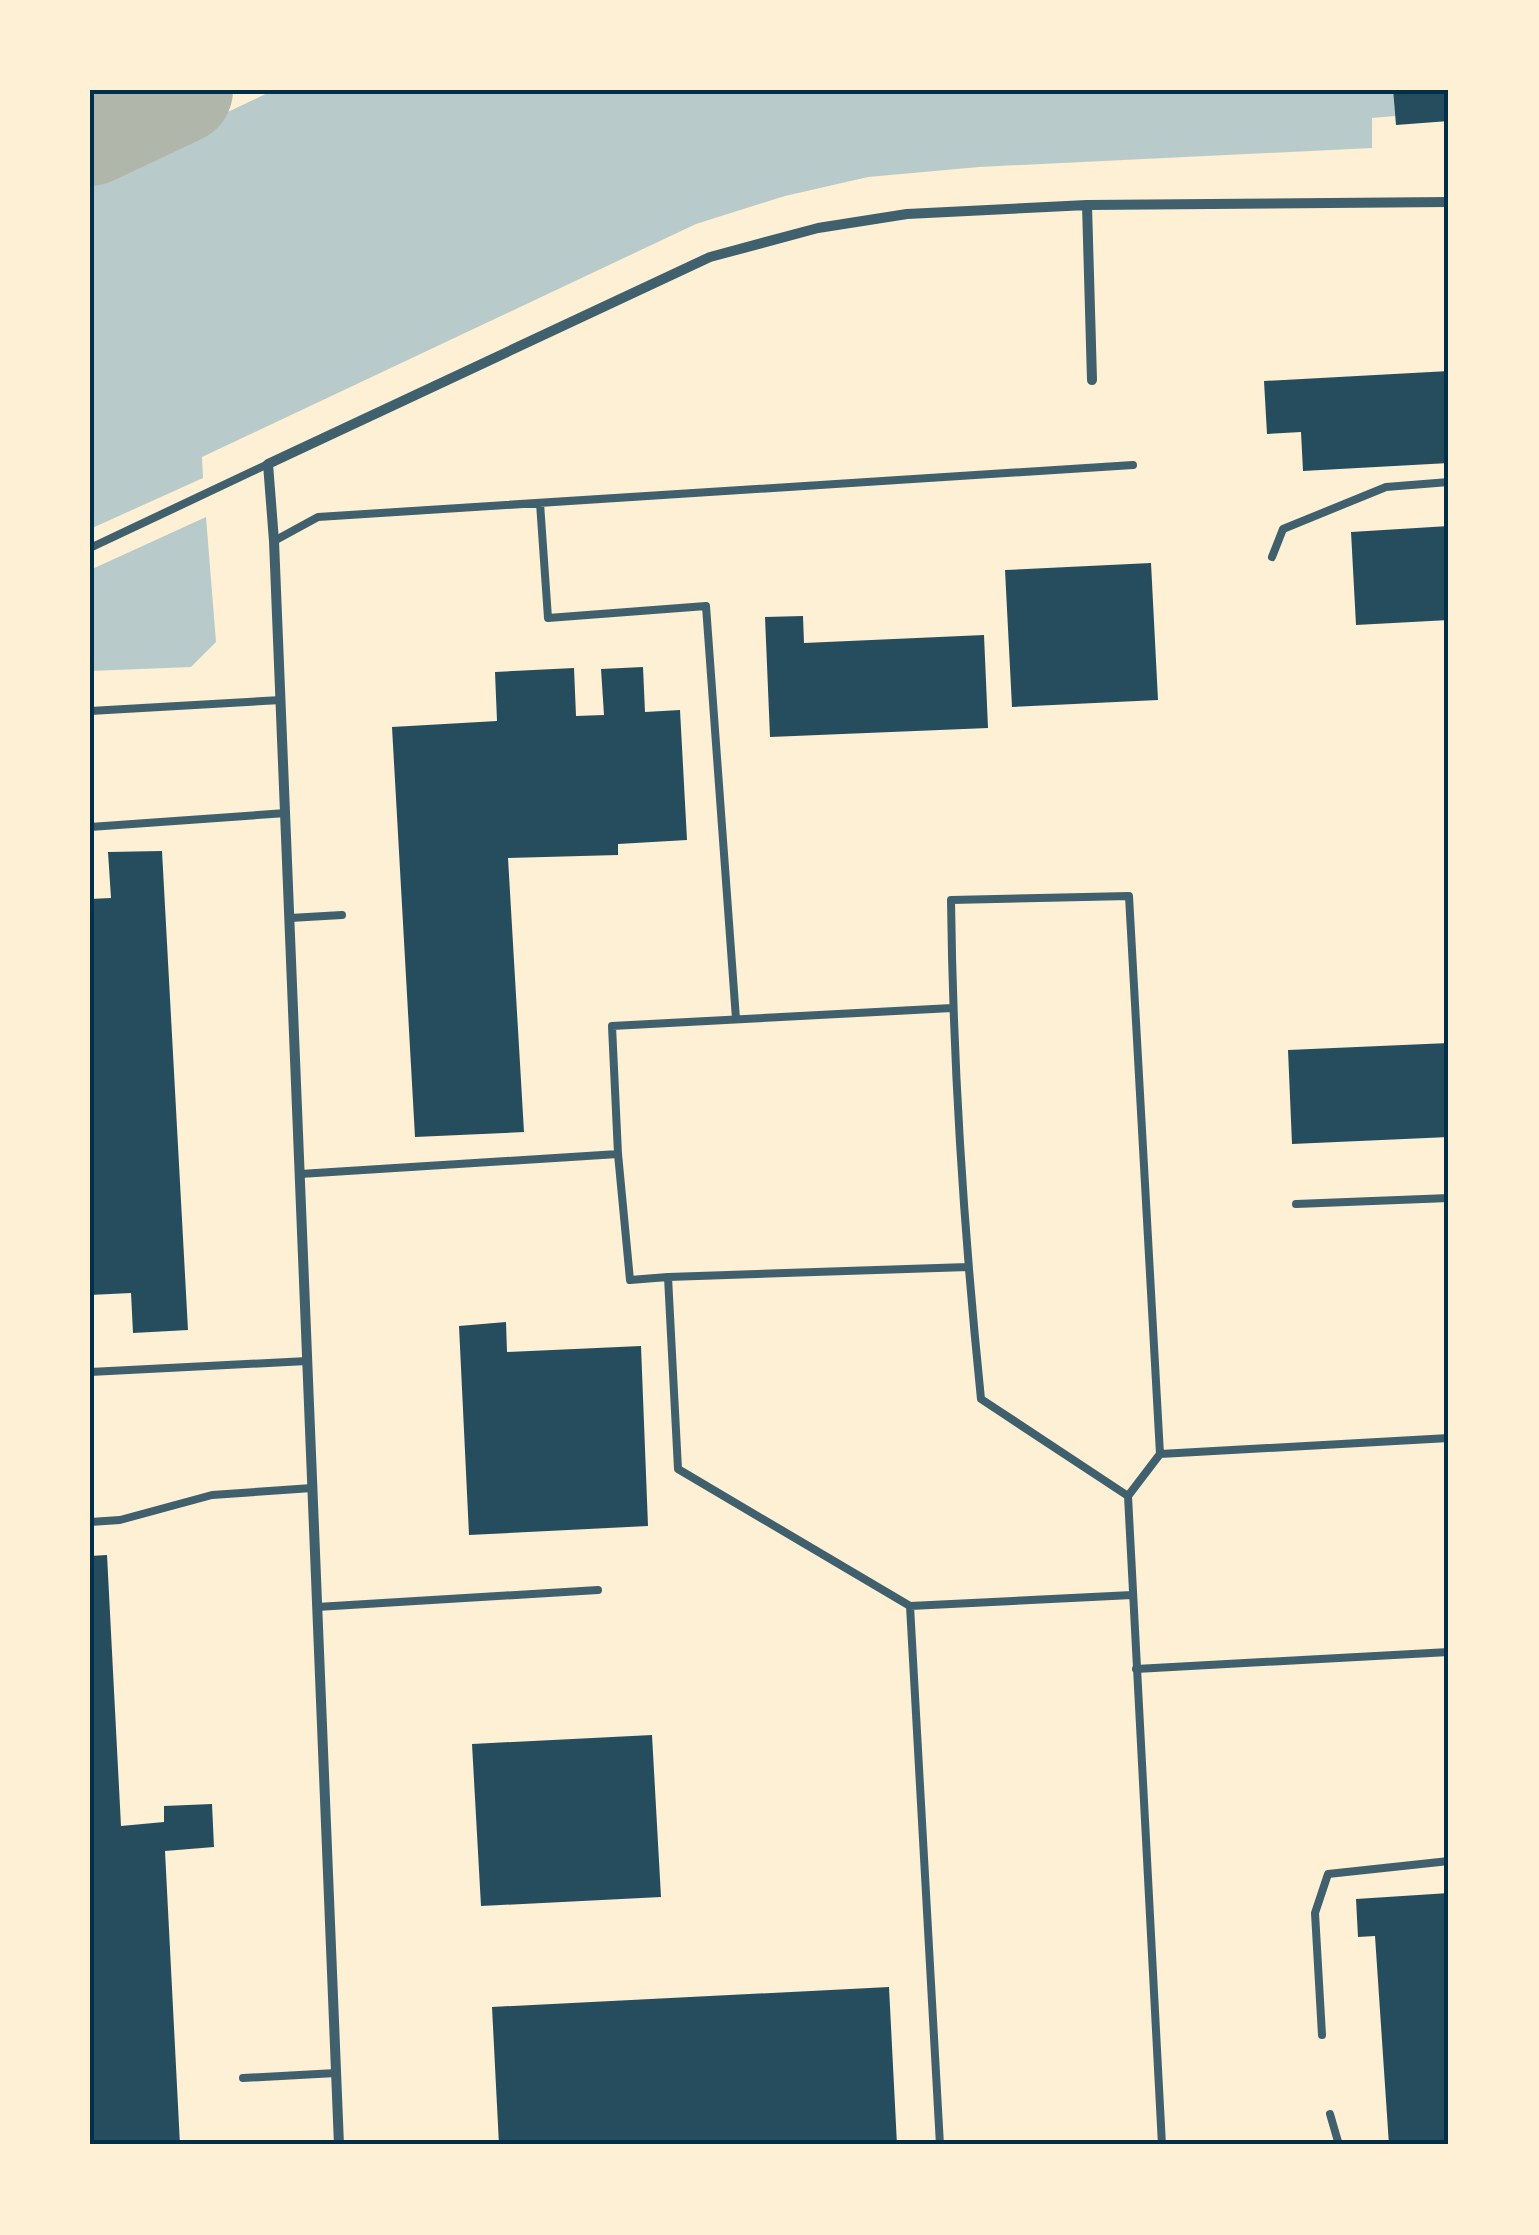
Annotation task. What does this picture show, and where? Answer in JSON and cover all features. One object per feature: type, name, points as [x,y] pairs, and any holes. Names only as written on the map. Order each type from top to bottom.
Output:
[{"type":"street","points":[[339,2145],[286,813],[268,464],[710,257],[818,228],[907,214],[1088,205],[1449,202]]},
{"type":"street","points":[[1088,205],[1092,380]]},
{"type":"lane","points":[[90,548],[268,464]]},
{"type":"lane","points":[[274,541],[318,517],[1133,465]]},
{"type":"lane","points":[[1272,557],[1283,530],[1386,487],[1449,482]]},
{"type":"lane","points":[[540,503],[548,618],[706,606],[736,1018]]},
{"type":"lane","points":[[90,712],[281,700]]},
{"type":"lane","points":[[90,827],[286,813]]},
{"type":"lane","points":[[1128,1496],[981,1399],[968,1266],[952,1008],[951,900],[1128,896],[1160,1454],[1128,1496],[1162,2145]]},
{"type":"lane","points":[[290,918],[342,916]]},
{"type":"lane","points":[[952,1008],[612,1026],[618,1154],[630,1280],[968,1266]]},
{"type":"lane","points":[[300,1174],[618,1154]]},
{"type":"lane","points":[[1296,1204],[1449,1198]]},
{"type":"lane","points":[[668,1277],[678,1468],[910,1606],[1132,1595]]},
{"type":"lane","points":[[90,1372],[307,1361]]},
{"type":"lane","points":[[1160,1454],[1449,1438]]},
{"type":"lane","points":[[90,1522],[120,1520],[212,1495],[312,1488]]},
{"type":"lane","points":[[317,1607],[598,1590]]},
{"type":"lane","points":[[910,1606],[940,2145]]},
{"type":"lane","points":[[1136,1669],[1449,1652]]},
{"type":"lane","points":[[1322,2036],[1315,1913],[1328,1874],[1449,1862]]},
{"type":"lane","points":[[243,2078],[336,2073]]},
{"type":"lane","points":[[1330,2114],[1339,2145]]},
{"type":"shaded area","points":[[274,90],[1393,90],[1395,116],[1372,118],[1372,148],[979,167],[868,177],[785,196],[696,224],[202,457],[203,478],[90,529],[90,178]]},
{"type":"shaded area","points":[[206,517],[216,642],[191,667],[90,671],[90,570]]},
{"type":"building","points":[[1393,90],[1449,90],[1449,121],[1396,125]]},
{"type":"building","points":[[1449,371],[1449,463],[1303,471],[1301,432],[1267,434],[1264,381]]},
{"type":"building","points":[[1449,526],[1449,620],[1356,625],[1351,532]]},
{"type":"building","points":[[1151,563],[1158,700],[1012,707],[1005,570]]},
{"type":"building","points":[[803,616],[804,643],[984,635],[988,728],[770,737],[765,617]]},
{"type":"building","points":[[643,667],[645,712],[680,710],[687,840],[618,844],[618,855],[508,858],[524,1132],[415,1137],[392,727],[497,721],[495,672],[574,668],[576,716],[604,715],[601,669]]},
{"type":"building","points":[[162,851],[188,1330],[133,1333],[131,1293],[90,1295],[90,899],[111,898],[108,852]]},
{"type":"building","points":[[1449,1043],[1449,1137],[1292,1144],[1288,1050]]},
{"type":"building","points":[[506,1322],[507,1352],[641,1346],[648,1526],[469,1535],[459,1326]]},
{"type":"building","points":[[107,1555],[121,1826],[164,1822],[164,1806],[212,1804],[214,1847],[165,1851],[180,2145],[90,2145],[90,1556]]},
{"type":"building","points":[[652,1735],[661,1897],[481,1906],[472,1744]]},
{"type":"building","points":[[1449,1893],[1449,2145],[1389,2145],[1375,1936],[1358,1937],[1356,1899]]},
{"type":"building","points":[[889,1987],[897,2145],[499,2145],[492,2007]]},
{"type":"taxiway","points":[[90,132],[179,90]]}]
